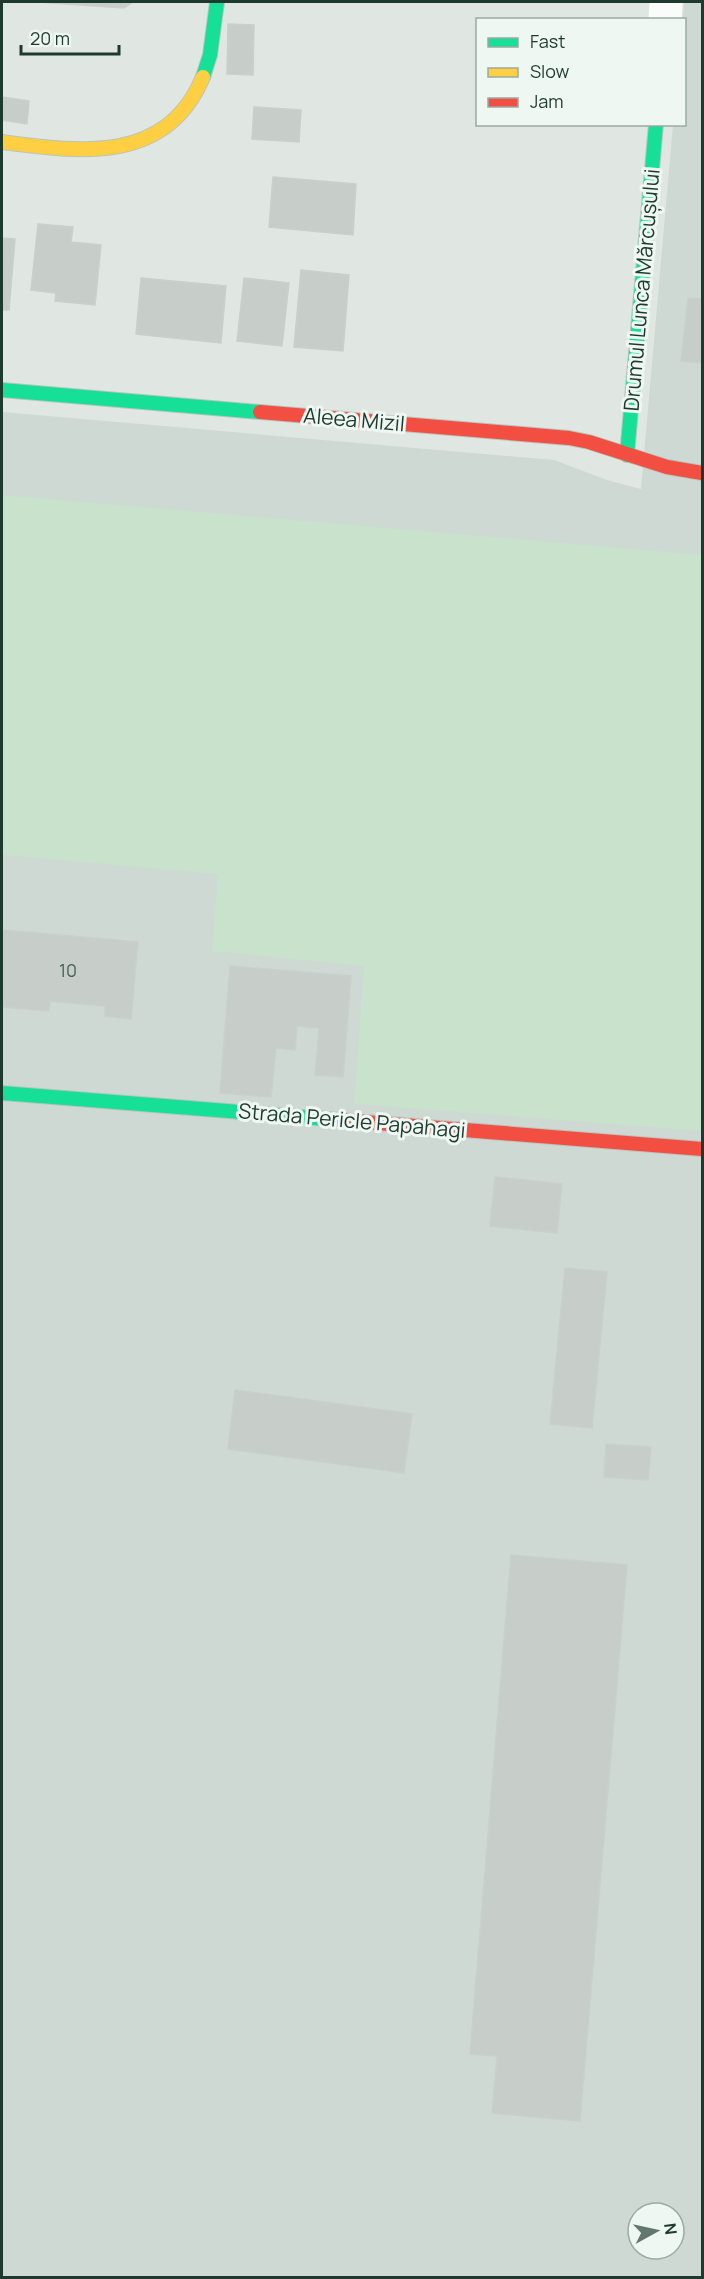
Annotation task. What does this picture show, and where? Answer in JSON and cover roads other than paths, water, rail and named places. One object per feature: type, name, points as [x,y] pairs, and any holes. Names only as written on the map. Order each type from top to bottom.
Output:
[{"type":"street","points":[[2,142],[59,149],[104,150],[147,140],[169,126],[189,105],[203,80],[212,52],[217,2]]},
{"type":"street","points":[[665,18],[666,2]]},
{"type":"street","name":"Drumul Lunca Mărcușului","points":[[627,455],[656,126]]},
{"type":"street","name":"Aleea Mizil","points":[[2,390],[560,437],[589,442],[667,467],[702,473]]},
{"type":"street","name":"Strada Pericle Papahagi","points":[[2,1093],[702,1149]]}]
